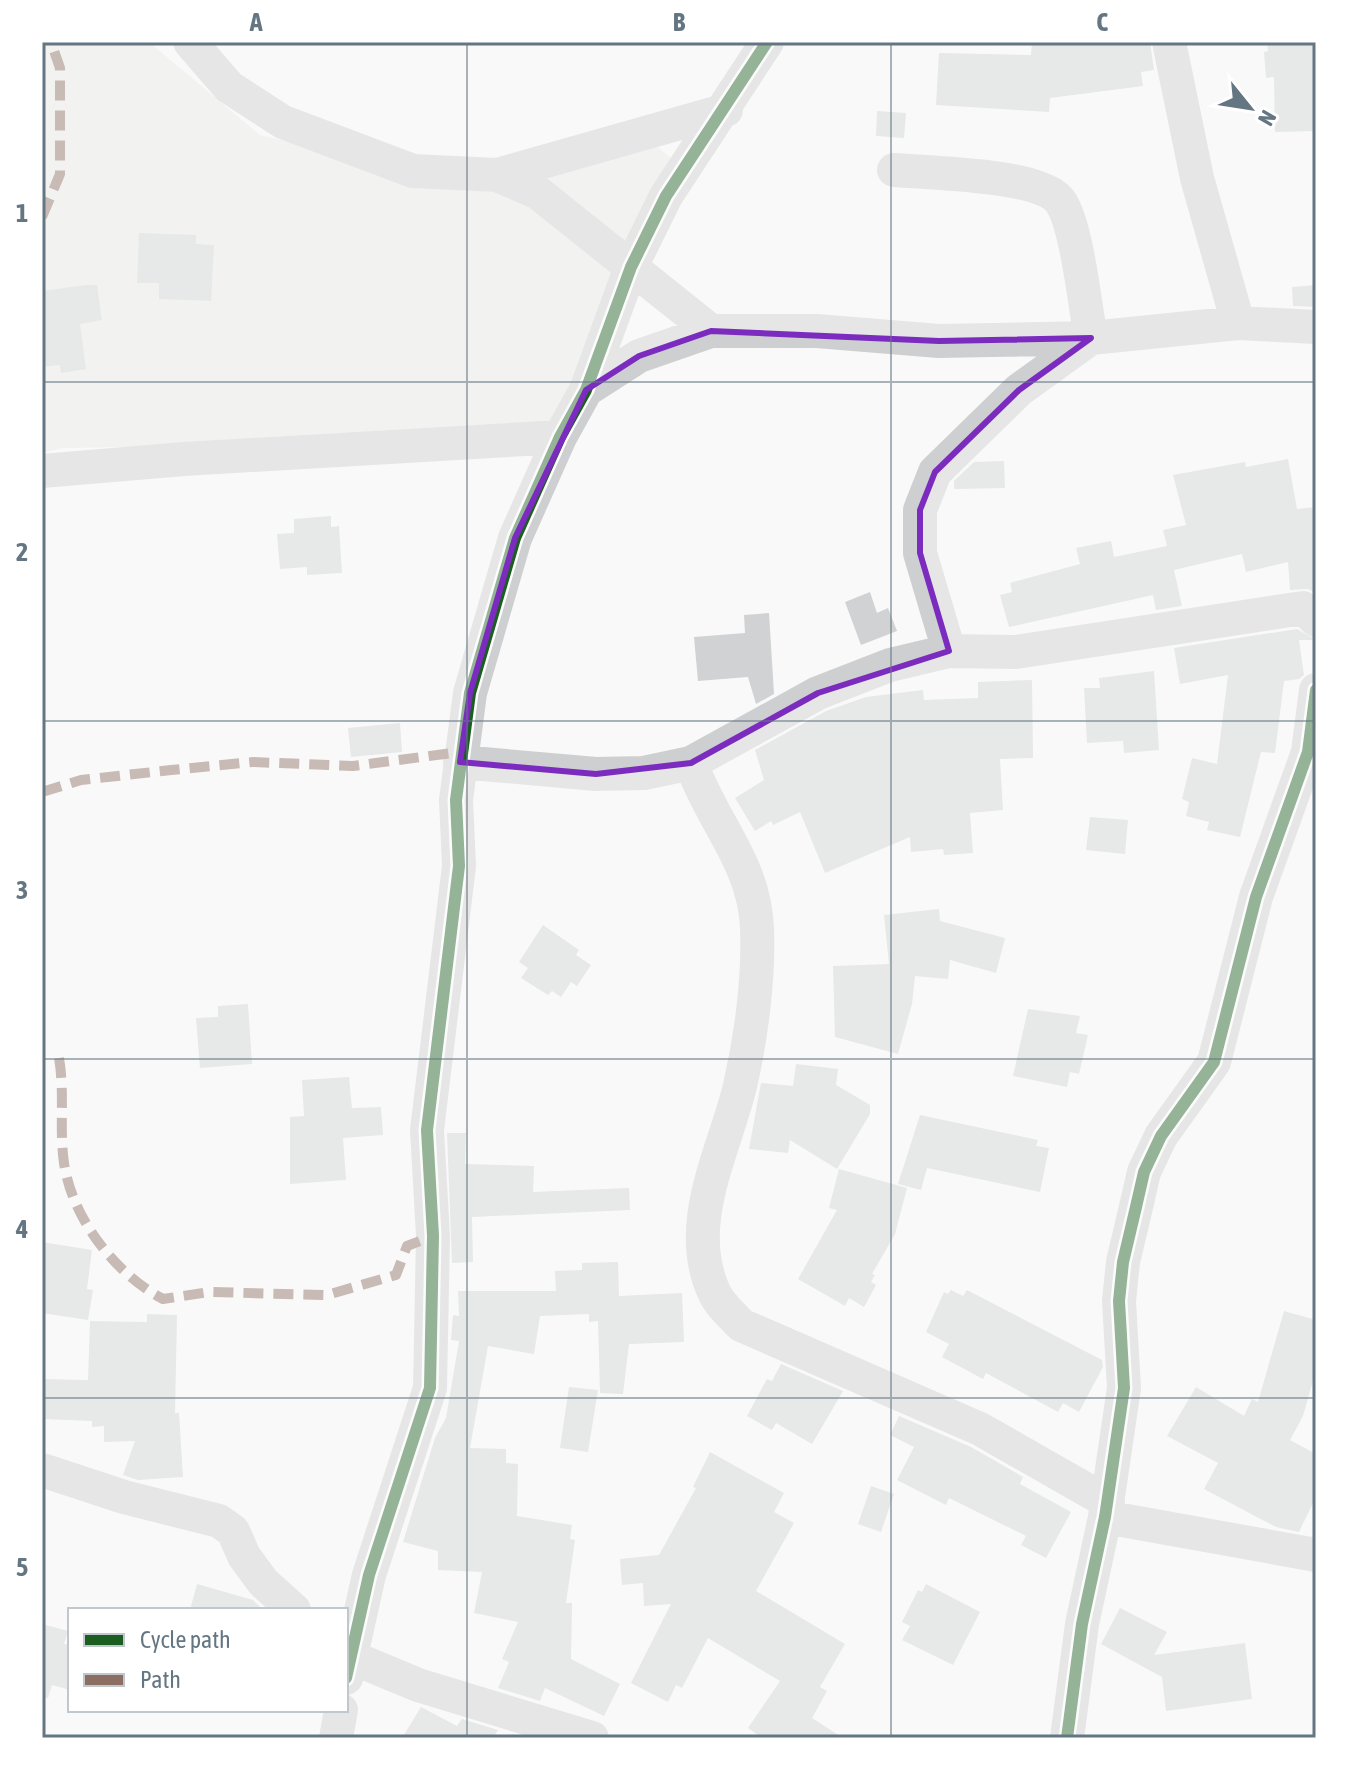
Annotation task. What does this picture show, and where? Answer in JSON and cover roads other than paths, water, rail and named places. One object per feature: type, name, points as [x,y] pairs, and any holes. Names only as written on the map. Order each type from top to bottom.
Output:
[{"type":"street","points":[[190,42],[229,87],[283,122],[413,171],[497,175],[726,110]]},
{"type":"street","points":[[348,1660],[369,1575],[430,1388],[433,1250],[427,1130],[459,866],[456,800],[470,693],[515,538],[560,437],[586,390],[631,267],[666,196],[726,110],[767,42]]},
{"type":"street","points":[[1169,42],[1197,178],[1238,323]]},
{"type":"street","points":[[894,170],[1035,184],[1059,200],[1069,224],[1091,338]]},
{"type":"street","points":[[497,175],[537,192],[711,331]]},
{"type":"street","points":[[586,390],[639,356],[711,331],[817,331],[939,341],[1091,338],[1238,323],[1316,327]]},
{"type":"street","points":[[949,651],[920,553],[920,510],[935,472],[1019,390],[1091,338]]},
{"type":"street","points":[[42,471],[184,459],[560,437]]},
{"type":"street","points":[[460,762],[596,774],[644,773],[691,763],[818,693],[890,665],[949,651],[1016,652],[1303,608],[1316,620]]},
{"type":"street","points":[[1067,1738],[1082,1624],[1106,1510],[1124,1388],[1119,1301],[1123,1262],[1144,1172],[1161,1136],[1214,1062],[1256,897],[1308,752],[1316,690]]},
{"type":"street","points":[[691,763],[704,799],[734,846],[754,890],[758,932],[740,1085],[704,1212],[703,1248],[714,1293],[741,1325],[980,1429],[1106,1510],[1316,1555]]},
{"type":"street","points":[[45,1479],[219,1521],[233,1531],[244,1556],[263,1582],[292,1608]]},
{"type":"street","points":[[348,1664],[592,1738]]},
{"type":"street","points":[[336,1738],[341,1712]]}]
